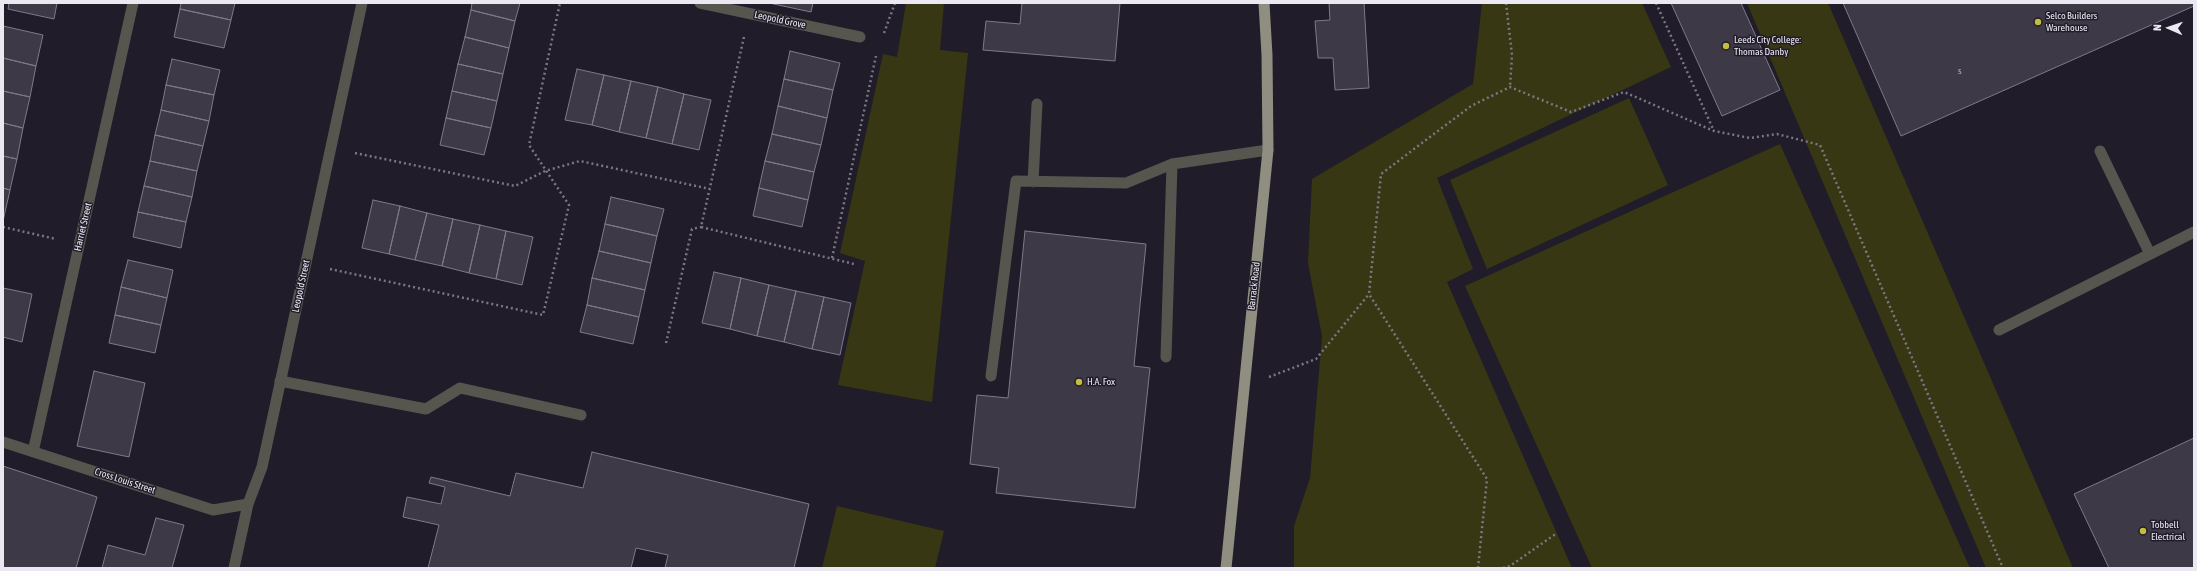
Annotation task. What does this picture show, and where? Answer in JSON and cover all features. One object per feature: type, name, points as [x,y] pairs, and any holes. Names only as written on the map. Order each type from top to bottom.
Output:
[{"type":"main road","name":"Barrack Road","points":[[1226,568],[1268,150],[1267,55],[1264,3]]},
{"type":"street","name":"Harriet Street","points":[[33,452],[133,3]]},
{"type":"street","name":"Leopold Street","points":[[234,568],[248,504],[262,467],[362,3]]},
{"type":"street","name":"Leopold Grove","points":[[700,3],[860,37]]},
{"type":"street","points":[[1033,182],[1037,104]]},
{"type":"street","points":[[991,376],[1016,181],[1126,183],[1172,164],[1268,150]]},
{"type":"street","points":[[2100,151],[2150,254]]},
{"type":"street","points":[[1166,357],[1172,164]]},
{"type":"street","points":[[1999,330],[2194,232]]},
{"type":"street","points":[[280,381],[426,409],[460,388],[582,415]]},
{"type":"street","name":"Cross Louis Street","points":[[3,442],[213,510],[248,504]]},
{"type":"path","points":[[306,264],[543,315],[569,205],[529,145],[560,3]]},
{"type":"path","points":[[883,36],[895,3]]},
{"type":"path","points":[[1506,3],[1512,55],[1510,87]]},
{"type":"path","points":[[1656,3],[1714,131]]},
{"type":"path","points":[[701,227],[749,13]]},
{"type":"path","points":[[832,258],[877,53]]},
{"type":"path","points":[[1244,386],[1316,359],[1369,294],[1381,174],[1471,106],[1510,87],[1571,112],[1624,92],[1714,131],[1750,138],[1777,134],[1799,138],[1820,145],[2003,568]]},
{"type":"path","points":[[331,148],[514,186],[545,171],[580,161],[710,189]]},
{"type":"path","points":[[3,227],[80,244]]},
{"type":"path","points":[[666,343],[692,229],[701,227],[854,264]]},
{"type":"path","points":[[1369,294],[1487,479],[1478,568]]},
{"type":"path","points":[[1503,568],[1510,566],[1557,533]]},
{"type":"shaded area","points":[[906,3],[944,3],[940,50],[968,53],[932,402],[838,385],[865,261],[840,253],[883,54],[897,57]]},
{"type":"shaded area","points":[[1482,3],[1642,3],[1671,67],[1437,178],[1473,269],[1447,282],[1572,568],[1294,568],[1294,526],[1310,478],[1322,336],[1308,263],[1312,179],[1473,84]]},
{"type":"shaded area","points":[[1747,3],[1828,3],[2073,568],[1986,568]]},
{"type":"shaded area","points":[[1629,98],[1668,185],[1487,269],[1450,180]]},
{"type":"shaded area","points":[[1780,144],[1970,568],[1592,568],[1465,286]]},
{"type":"shaded area","points":[[837,506],[944,531],[935,568],[822,568]]},
{"type":"building","points":[[9,3],[57,3],[54,19],[8,9]]},
{"type":"building","points":[[181,3],[235,3],[231,20],[180,9]]},
{"type":"building","points":[[472,3],[520,3],[515,21],[471,10]]},
{"type":"building","points":[[769,3],[813,3],[811,12]]},
{"type":"building","points":[[1022,3],[1120,3],[1115,61],[983,50],[986,21],[1020,24]]},
{"type":"building","points":[[1329,3],[1364,3],[1369,88],[1335,90],[1333,58],[1318,58],[1315,21],[1330,20]]},
{"type":"building","name":"Leeds City College: Thomas Danby","points":[[1671,3],[1741,3],[1780,90],[1722,116]]},
{"type":"building","points":[[1843,3],[2194,3],[2194,6],[1901,136]]},
{"type":"building","points":[[180,9],[231,20],[224,48],[174,37]]},
{"type":"building","points":[[471,10],[515,21],[509,48],[465,37]]},
{"type":"building","points":[[3,26],[43,35],[36,66],[3,58]]},
{"type":"building","points":[[465,37],[509,48],[503,74],[458,64]]},
{"type":"building","points":[[790,51],[840,63],[833,90],[784,79]]},
{"type":"building","points":[[3,58],[36,66],[30,97],[3,91]]},
{"type":"building","points":[[172,59],[220,70],[214,95],[166,85]]},
{"type":"building","points":[[458,64],[503,74],[497,101],[452,91]]},
{"type":"building","points":[[577,69],[604,75],[592,125],[565,120]]},
{"type":"building","points":[[604,75],[631,81],[619,132],[592,125]]},
{"type":"building","points":[[784,79],[833,90],[827,118],[778,106]]},
{"type":"building","points":[[631,81],[658,87],[646,138],[619,132]]},
{"type":"building","points":[[166,85],[214,95],[209,121],[161,110]]},
{"type":"building","points":[[658,87],[684,94],[672,144],[646,138]]},
{"type":"building","points":[[3,91],[30,97],[23,128],[3,123]]},
{"type":"building","points":[[452,91],[497,101],[491,128],[446,118]]},
{"type":"building","points":[[684,94],[711,100],[699,150],[672,144]]},
{"type":"building","points":[[778,106],[827,118],[821,145],[772,134]]},
{"type":"building","points":[[161,110],[209,121],[203,146],[155,135]]},
{"type":"building","points":[[446,118],[491,128],[484,155],[440,145]]},
{"type":"building","points":[[3,123],[23,128],[17,159],[3,156]]},
{"type":"building","points":[[772,134],[821,145],[814,172],[765,161]]},
{"type":"building","points":[[155,135],[203,146],[197,171],[150,161]]},
{"type":"building","points":[[3,156],[17,159],[10,190],[3,188]]},
{"type":"building","points":[[150,161],[197,171],[192,197],[144,186]]},
{"type":"building","points":[[765,161],[814,172],[808,200],[759,188]]},
{"type":"building","points":[[144,186],[192,197],[186,222],[138,212]]},
{"type":"building","points":[[3,188],[10,190],[3,221]]},
{"type":"building","points":[[759,188],[808,200],[802,227],[753,216]]},
{"type":"building","points":[[611,197],[664,209],[657,236],[605,224]]},
{"type":"building","points":[[373,200],[400,206],[389,254],[362,248]]},
{"type":"building","points":[[400,206],[427,213],[415,260],[389,254]]},
{"type":"building","points":[[138,212],[186,222],[181,248],[133,237]]},
{"type":"building","points":[[427,213],[453,219],[442,266],[415,260]]},
{"type":"building","points":[[453,219],[480,225],[469,273],[442,266]]},
{"type":"building","points":[[605,224],[657,236],[651,263],[599,251]]},
{"type":"building","points":[[480,225],[506,231],[496,279],[469,273]]},
{"type":"building","points":[[506,231],[533,237],[522,285],[496,279]]},
{"type":"building","name":"H.A. Fox","points":[[1025,231],[1146,244],[1134,366],[1150,368],[1135,508],[996,493],[999,468],[970,464],[977,395],[1008,398]]},
{"type":"building","points":[[599,251],[651,263],[645,290],[592,278]]},
{"type":"building","points":[[128,260],[173,270],[167,298],[121,287]]},
{"type":"building","points":[[714,272],[741,278],[730,329],[702,323]]},
{"type":"building","points":[[592,278],[645,290],[639,317],[587,305]]},
{"type":"building","points":[[741,278],[769,285],[757,336],[730,329]]},
{"type":"building","points":[[769,285],[796,291],[784,342],[757,336]]},
{"type":"building","points":[[121,287],[167,298],[161,325],[115,315]]},
{"type":"building","points":[[3,288],[32,294],[22,342],[3,337]]},
{"type":"building","points":[[796,291],[824,297],[812,349],[784,342]]},
{"type":"building","points":[[824,297],[851,303],[840,355],[812,349]]},
{"type":"building","points":[[587,305],[639,317],[633,344],[580,332]]},
{"type":"building","points":[[115,315],[161,325],[155,353],[109,343]]},
{"type":"building","points":[[94,371],[145,383],[129,457],[77,446]]},
{"type":"building","name":"Tobbell Electrical","points":[[2194,438],[2194,568],[2109,568],[2074,494]]},
{"type":"building","points":[[592,452],[809,504],[794,568],[665,568],[668,555],[636,548],[631,568],[428,568],[439,525],[403,517],[407,497],[441,504],[445,487],[429,483],[431,477],[510,496],[516,473],[583,488]]},
{"type":"building","points":[[3,466],[97,497],[76,568],[3,568]]},
{"type":"building","points":[[156,518],[184,525],[172,568],[102,568],[108,545],[145,555]]},
{"type":"place","name":"Selco Builders Warehouse","points":[[2038,22]]},
{"type":"place","name":"Leeds City College: Thomas Danby","points":[[1726,46]]},
{"type":"place","name":"H.A. Fox","points":[[1079,382]]},
{"type":"place","name":"Tobbell Electrical","points":[[2143,531]]}]
